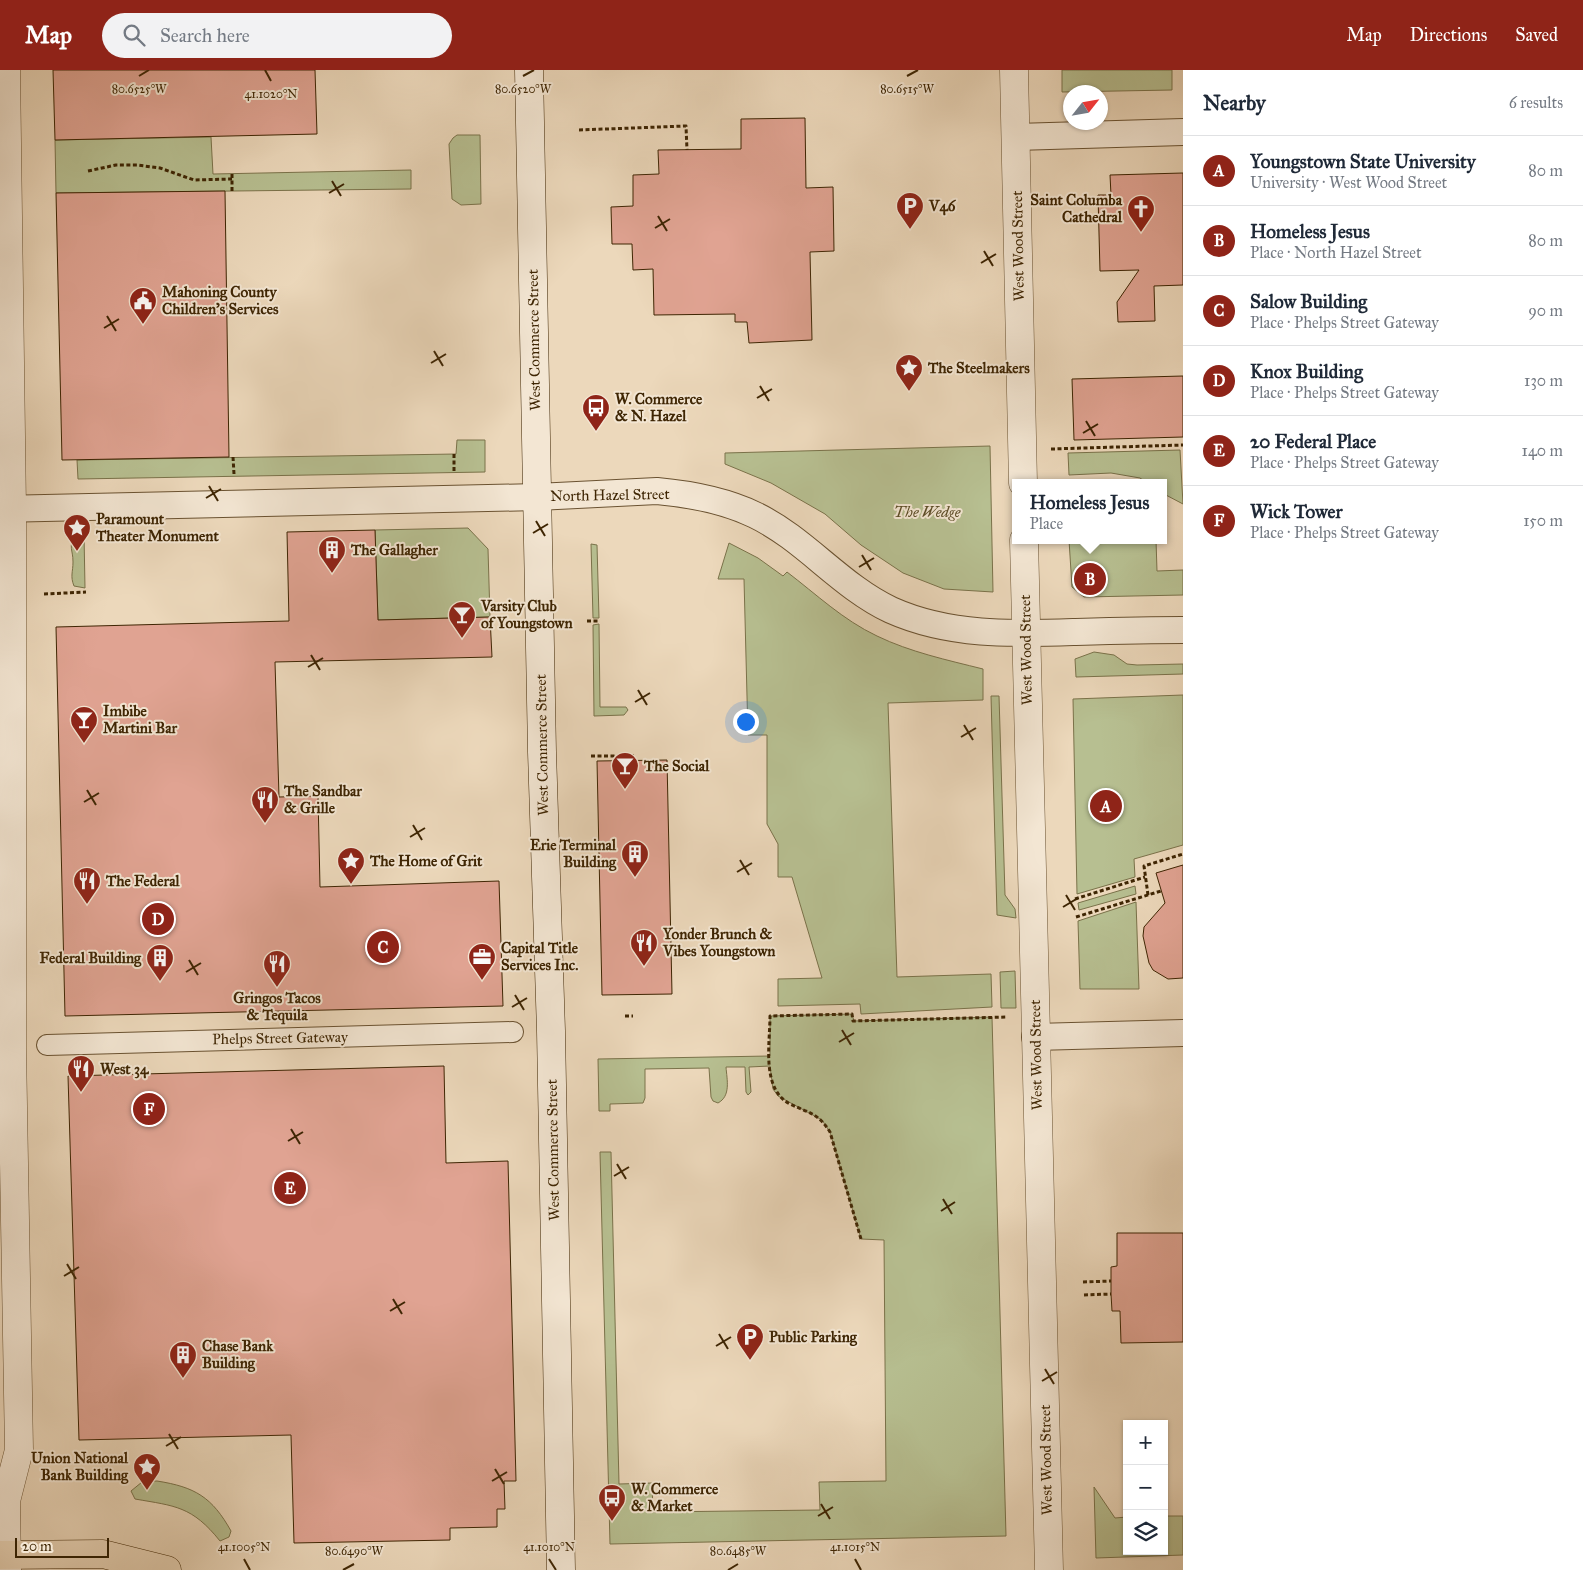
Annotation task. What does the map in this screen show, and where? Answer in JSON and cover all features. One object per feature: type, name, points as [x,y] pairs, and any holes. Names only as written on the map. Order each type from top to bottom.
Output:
[{"type":"main road","points":[[4,1560],[103,1554],[167,1570]]},
{"type":"street","points":[[4,1560],[3,1494],[19,1450],[6,1049],[6,70]]},
{"type":"street","name":"West Commerce Street","points":[[529,70],[542,752],[551,1031],[561,1570]]},
{"type":"street","name":"West Wood Street","points":[[1014,70],[1023,479]]},
{"type":"street","points":[[1016,136],[1183,132]]},
{"type":"street","name":"North Hazel Street","points":[[6,509],[537,497],[656,491],[723,502],[756,516],[786,535],[858,591],[892,610],[952,628],[991,633],[1183,630]]},
{"type":"street","name":"West Wood Street","points":[[1024,544],[1049,1570]]},
{"type":"street","points":[[1035,1027],[1183,1033]]},
{"type":"street","name":"Phelps Street Gateway","points":[[47,1045],[513,1032]]},
{"type":"path","points":[[579,130],[686,126],[687,150]]},
{"type":"path","points":[[88,171],[116,165],[137,165],[160,168],[194,180],[232,179]]},
{"type":"path","points":[[232,174],[232,190]]},
{"type":"path","points":[[1022,450],[1183,445]]},
{"type":"path","points":[[454,454],[454,478]]},
{"type":"path","points":[[233,457],[234,482]]},
{"type":"path","points":[[44,594],[86,592]]},
{"type":"path","points":[[587,621],[598,621]]},
{"type":"path","points":[[591,756],[634,756],[634,760]]},
{"type":"path","points":[[1148,895],[1144,866],[1183,854]]},
{"type":"path","points":[[1075,899],[1145,877]]},
{"type":"path","points":[[1076,917],[1161,891]]},
{"type":"path","points":[[861,1239],[830,1132],[822,1120],[812,1112],[789,1103],[778,1096],[774,1089],[770,1066],[770,1016],[852,1014],[853,1021],[1035,1027]]},
{"type":"path","points":[[625,1016],[633,1016]]},
{"type":"path","points":[[1083,1282],[1111,1281]]},
{"type":"path","points":[[1084,1295],[1111,1294]]},
{"type":"green space","points":[[1062,70],[1172,70],[1172,90],[1108,91],[1108,85],[1063,85],[1062,92]]},
{"type":"green space","points":[[457,135],[480,135],[481,204],[461,205],[452,199],[449,144]]},
{"type":"green space","points":[[211,137],[213,174],[411,170],[411,189],[56,193],[55,140]]},
{"type":"green space","points":[[457,440],[485,440],[485,472],[78,479],[77,460],[456,454]]},
{"type":"green space","name":"The Wedge","points":[[990,446],[993,592],[944,589],[903,573],[861,545],[825,514],[771,483],[725,464],[725,453]]},
{"type":"green space","points":[[1180,450],[1183,504],[1167,496],[1167,479],[1141,479],[1111,473],[1069,475],[1068,453]]},
{"type":"green space","points":[[468,528],[488,549],[490,617],[378,620],[375,530]]},
{"type":"green space","points":[[75,534],[84,534],[85,588],[74,586],[72,579],[73,562],[71,546]]},
{"type":"green space","points":[[729,543],[758,558],[783,576],[787,572],[841,615],[877,636],[916,651],[983,669],[983,700],[888,703],[897,977],[991,974],[992,1007],[861,1014],[860,1004],[778,1006],[778,979],[822,978],[792,877],[778,877],[778,844],[767,824],[767,735],[748,735],[744,579],[718,579]]},
{"type":"green space","points":[[591,544],[597,545],[599,618],[593,618]]},
{"type":"green space","points":[[1069,544],[1156,544],[1157,571],[1183,570],[1183,595],[1084,597],[1072,587]]},
{"type":"green space","points":[[599,624],[600,707],[626,707],[628,710],[624,715],[594,716],[593,625]]},
{"type":"green space","points":[[1094,652],[1114,655],[1127,664],[1183,664],[1183,674],[1076,677],[1075,659]]},
{"type":"green space","points":[[1183,695],[1183,845],[1134,859],[1135,877],[1077,894],[1073,699]]},
{"type":"green space","points":[[991,696],[999,696],[1005,895],[1015,909],[1016,918],[997,915]]},
{"type":"green space","points":[[1135,886],[1136,894],[1079,910],[1078,903]]},
{"type":"green space","points":[[1136,902],[1139,989],[1080,989],[1078,921]]},
{"type":"green space","points":[[1015,971],[1016,1008],[1001,1008],[1000,972]]},
{"type":"green space","points":[[852,1014],[854,1021],[992,1017],[1006,1536],[610,1544],[600,1152],[611,1152],[619,1484],[652,1483],[653,1512],[820,1510],[819,1482],[886,1481],[884,1240],[861,1239],[830,1132],[822,1120],[778,1096],[773,1089],[770,1066],[749,1067],[751,1092],[748,1095],[746,1092],[745,1067],[726,1067],[727,1092],[718,1103],[713,1101],[711,1097],[709,1068],[645,1069],[645,1098],[643,1103],[610,1104],[610,1111],[599,1111],[598,1059],[770,1056],[770,1016]]},
{"type":"green space","points":[[157,1481],[192,1490],[201,1495],[224,1519],[231,1531],[229,1537],[220,1541],[201,1521],[182,1510],[172,1506],[135,1499],[131,1491],[142,1482]]},
{"type":"green space","points":[[1094,1487],[1115,1518],[1123,1517],[1123,1555],[1168,1555],[1168,1516],[1183,1516],[1183,1555],[1096,1558]]},
{"type":"building","points":[[53,70],[315,70],[317,134],[55,140]]},
{"type":"building","points":[[805,118],[806,188],[833,187],[834,251],[810,252],[812,340],[749,343],[747,322],[735,322],[735,314],[654,315],[653,269],[633,270],[632,244],[612,244],[611,207],[633,206],[633,175],[659,174],[658,150],[741,149],[741,119]]},
{"type":"building","name":"Saint Columba Cathedral","points":[[1183,173],[1183,285],[1154,286],[1155,321],[1118,322],[1117,302],[1139,270],[1100,271],[1098,195],[1111,195],[1110,175]]},
{"type":"building","name":"Mahoning County Children's Services","points":[[225,191],[229,457],[62,460],[56,193]]},
{"type":"building","points":[[1183,376],[1183,437],[1074,440],[1072,379]]},
{"type":"building","points":[[375,530],[378,620],[490,617],[492,657],[275,662],[279,797],[318,796],[320,887],[499,881],[503,1006],[65,1016],[56,627],[289,621],[287,532]]},
{"type":"building","name":"Erie Terminal Building","points":[[667,760],[672,994],[602,995],[597,761]]},
{"type":"building","points":[[1183,865],[1183,978],[1168,979],[1153,970],[1149,963],[1143,936],[1144,927],[1165,903],[1156,873]]},
{"type":"building","points":[[444,1066],[446,1163],[508,1161],[516,1481],[504,1481],[505,1509],[497,1509],[497,1527],[450,1528],[450,1540],[294,1543],[291,1435],[79,1440],[68,1076]]},
{"type":"building","points":[[1117,1233],[1183,1233],[1183,1342],[1121,1343],[1120,1311],[1112,1311],[1111,1294],[1111,1267],[1117,1266]]},
{"type":"place","name":"V46","points":[[910,230]]},
{"type":"place","name":"Saint Columba Cathedral","points":[[1141,233]]},
{"type":"place","name":"Mahoning County Children's Services","points":[[143,325]]},
{"type":"place","name":"The Steelmakers","points":[[909,392]]},
{"type":"place","name":"W. Commerce & N. Hazel","points":[[596,432]]},
{"type":"place","name":"Paramount Theater Monument","points":[[77,552]]},
{"type":"place","name":"The Gallagher","points":[[332,574]]},
{"type":"place","name":"Homeless Jesus","points":[[1090,579]]},
{"type":"place","name":"Varsity Club of Youngstown","points":[[462,639]]},
{"type":"place","name":"Imbibe Martini Bar","points":[[84,744]]},
{"type":"place","name":"The Social","points":[[625,790]]},
{"type":"place","name":"Youngstown State University","points":[[1106,806]]},
{"type":"place","name":"The Sandbar & Grille","points":[[265,824]]},
{"type":"place","name":"Erie Terminal Building","points":[[635,878]]},
{"type":"place","name":"The Home of Grit","points":[[351,885]]},
{"type":"place","name":"The Federal","points":[[87,905]]},
{"type":"place","name":"Knox Building","points":[[158,919]]},
{"type":"place","name":"Salow Building","points":[[383,947]]},
{"type":"place","name":"Yonder Brunch & Vibes Youngstown","points":[[644,967]]},
{"type":"place","name":"Capital Title Services Inc.","points":[[482,981]]},
{"type":"place","name":"Federal Building","points":[[160,982]]},
{"type":"place","name":"Gringos Tacos & Tequila","points":[[277,988]]},
{"type":"place","name":"West 34","points":[[81,1093]]},
{"type":"place","name":"Wick Tower","points":[[149,1109]]},
{"type":"place","name":"20 Federal Place","points":[[290,1188]]},
{"type":"place","name":"Public Parking","points":[[750,1361]]},
{"type":"place","name":"Chase Bank Building","points":[[183,1379]]},
{"type":"place","name":"Union National Bank Building","points":[[147,1491]]},
{"type":"place","name":"W. Commerce & Market","points":[[612,1522]]}]
